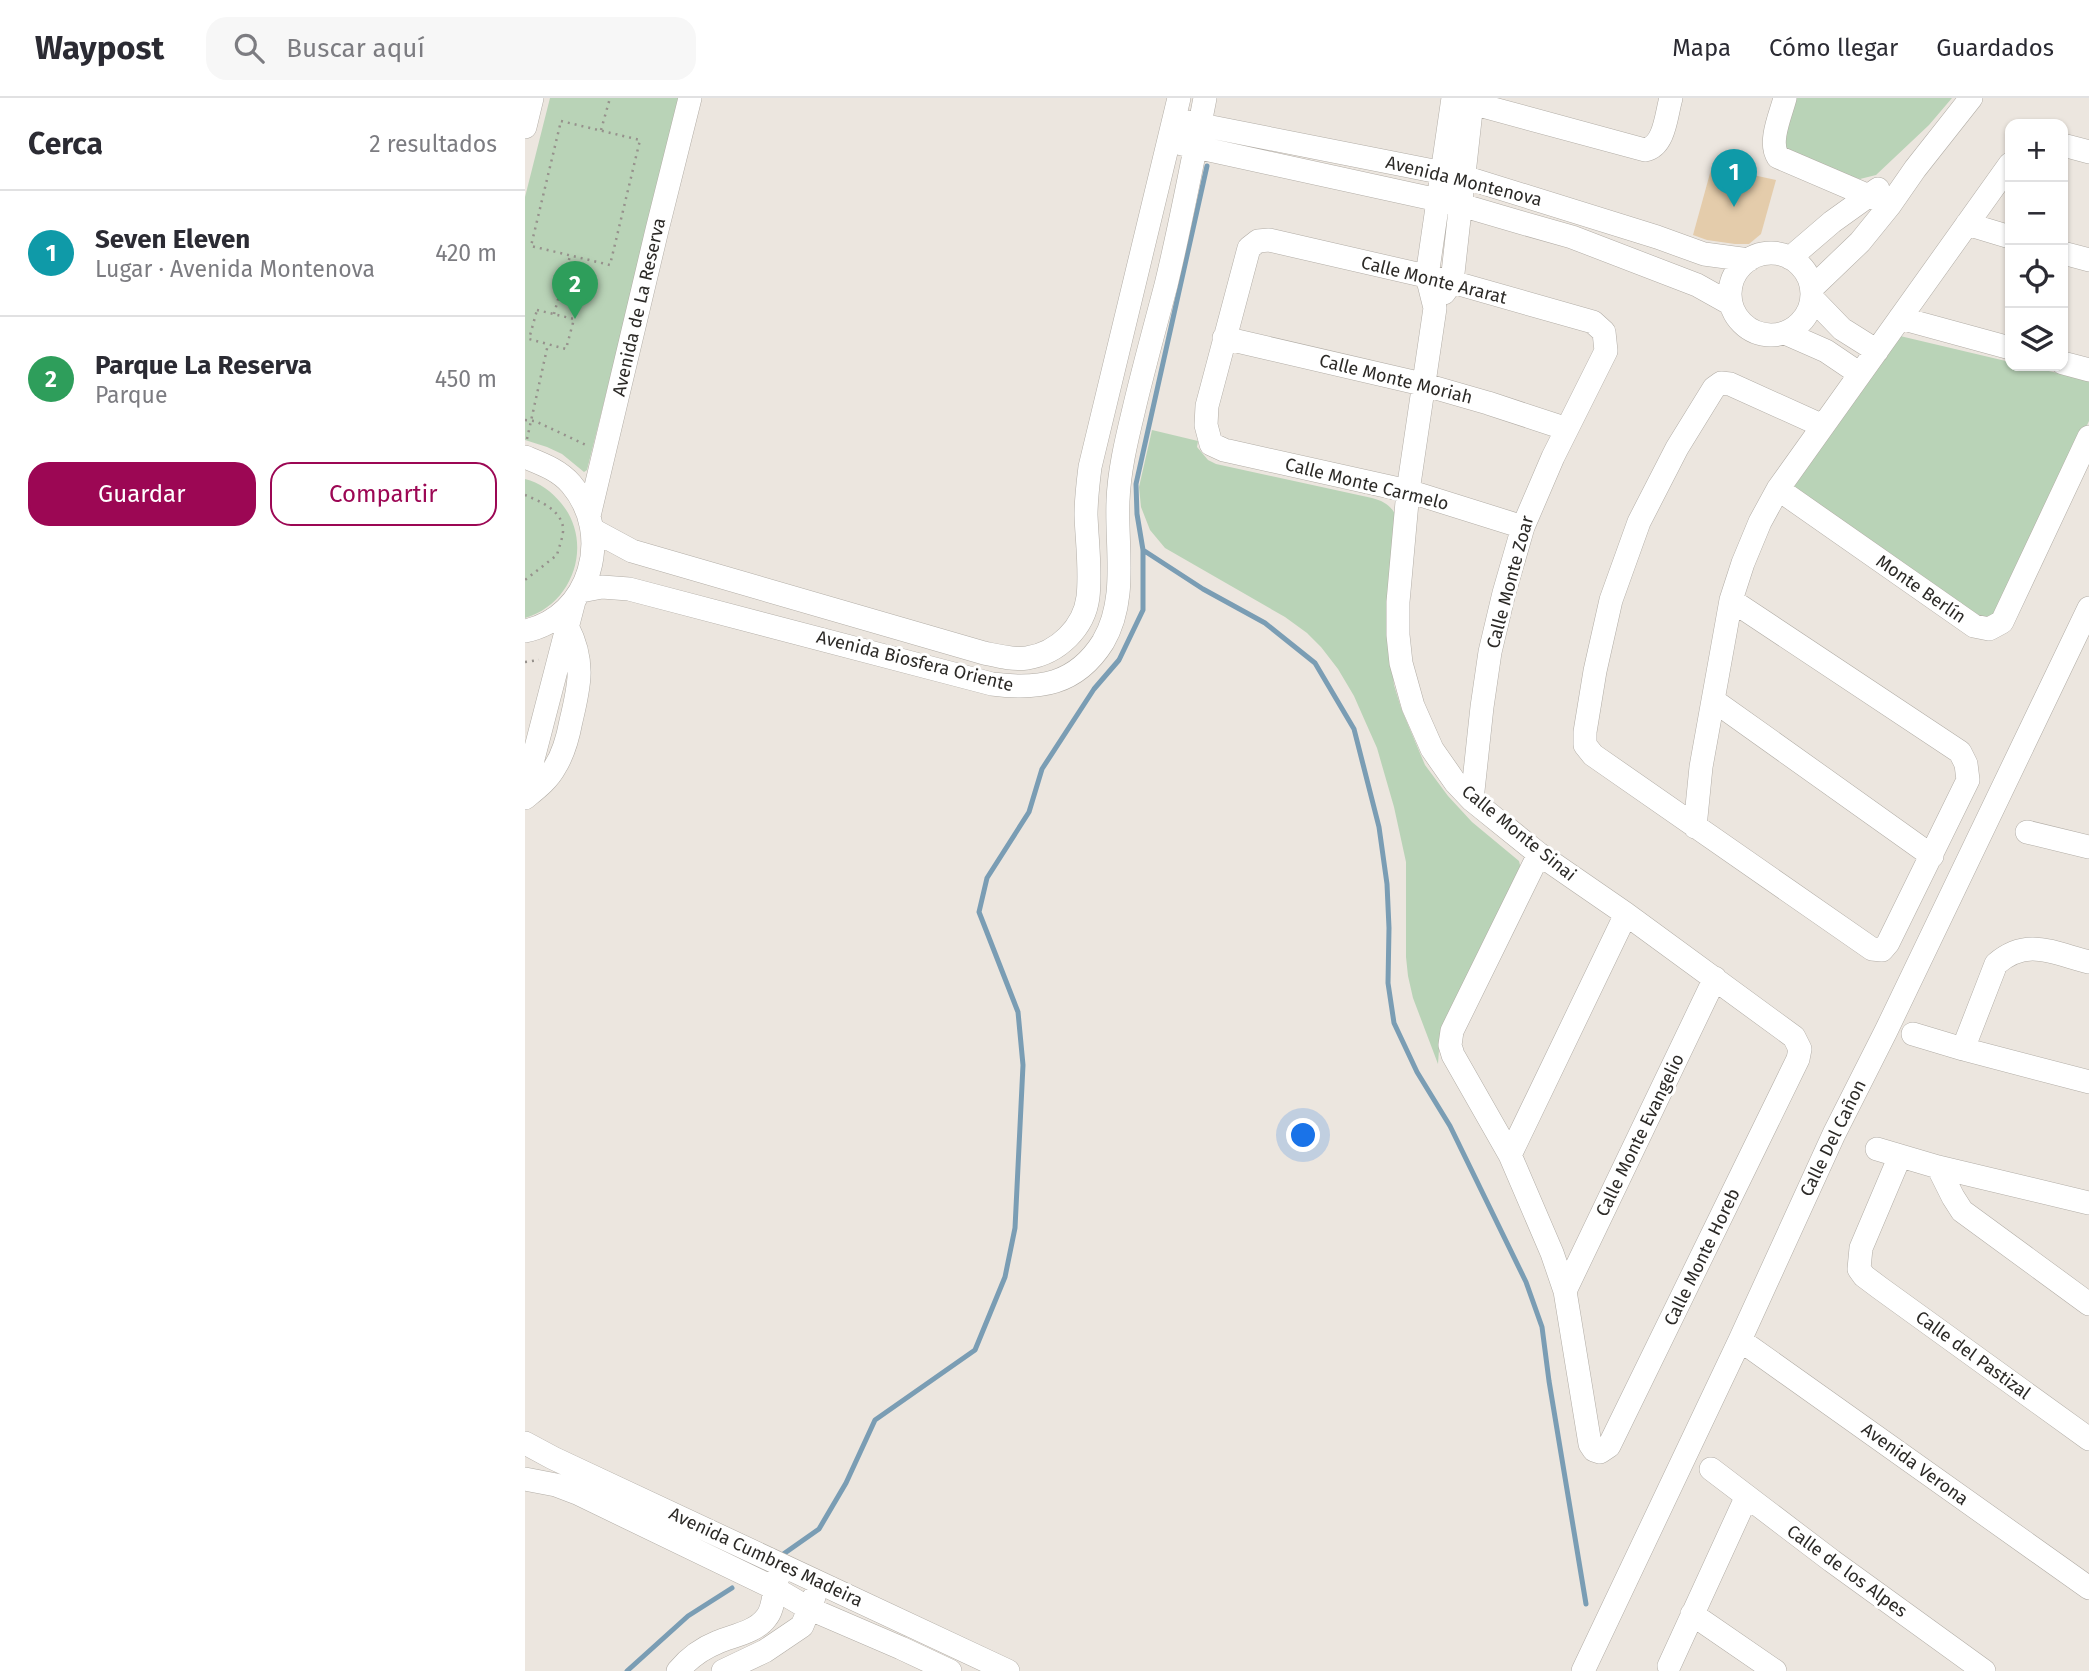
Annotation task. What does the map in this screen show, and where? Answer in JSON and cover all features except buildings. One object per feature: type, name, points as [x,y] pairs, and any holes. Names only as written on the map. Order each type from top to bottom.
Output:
[{"type":"street","points":[[525,127],[532,98]]},
{"type":"street","name":"Avenida de La Reserva","points":[[525,790],[567,626],[592,562],[591,523],[604,455],[690,98]]},
{"type":"street","name":"Avenida Biosfera Oriente","points":[[577,596],[602,587],[629,589],[992,684],[1036,686],[1075,672],[1089,660],[1103,641],[1112,623],[1118,598],[1118,501],[1125,450],[1166,283],[1205,98]]},
{"type":"street","points":[[1435,308],[1452,282],[1461,205],[1453,175],[1462,99],[1645,150],[1655,147],[1660,139],[1671,98]]},
{"type":"street","points":[[1785,98],[1774,143],[1778,157],[1890,205]]},
{"type":"street","points":[[1812,293],[1860,242],[1972,98]]},
{"type":"street","name":"Avenida Biosfera Oriente","points":[[591,523],[632,551],[984,653],[1025,658],[1046,653],[1061,643],[1077,627],[1088,599],[1086,514],[1090,467],[1097,429],[1174,120]]},
{"type":"street","name":"Avenida Montenova","points":[[1174,120],[1453,175],[1622,225],[1704,254],[1749,260]]},
{"type":"street","name":"Avenida Montenova","points":[[1174,120],[1195,147],[1461,205],[1572,237],[1697,285],[1731,304]]},
{"type":"street","points":[[2068,146],[2089,152]]},
{"type":"street","points":[[1790,258],[1867,195],[1915,169]]},
{"type":"street","points":[[1695,827],[1701,767],[1731,600],[1760,522],[1778,489],[2005,171]]},
{"type":"street","points":[[1435,308],[1427,276],[1438,200],[1453,175]]},
{"type":"street","points":[[1967,224],[2005,235]]},
{"type":"street","name":"Calle Monte Ararat","points":[[1224,338],[1246,253],[1253,244],[1269,240],[1452,282],[1593,322],[1601,328],[1606,338]]},
{"type":"street","points":[[1769,253],[1790,258],[1801,265],[1808,275],[1812,293],[1810,310],[1804,320],[1785,333],[1774,336],[1751,331],[1742,324],[1731,304],[1733,279],[1739,268],[1749,260],[1769,253]]},
{"type":"street","points":[[2068,254],[2089,260]]},
{"type":"street","points":[[1812,293],[1842,329],[1877,351]]},
{"type":"street","name":"Calle Monte Sinai","points":[[1435,308],[1408,491],[1398,602],[1401,663],[1413,706],[1432,748],[1455,782],[1472,800],[1539,854],[1794,1037],[1799,1044],[1800,1054]]},
{"type":"street","points":[[1900,318],[2005,347]]},
{"type":"street","points":[[1785,333],[1826,351],[1860,374]]},
{"type":"street","name":"Calle Monte Moriah","points":[[1224,338],[1422,384],[1566,429]]},
{"type":"street","name":"Calle Monte Carmelo","points":[[1224,338],[1205,417],[1211,444],[1224,450],[1408,491],[1523,527]]},
{"type":"street","name":"Calle Monte Zoar","points":[[1472,800],[1490,652],[1523,527],[1566,429],[1606,351],[1606,338]]},
{"type":"street","points":[[2068,364],[2089,370]]},
{"type":"street","points":[[1731,600],[1960,751],[1966,764],[1968,780],[1888,943],[1882,950],[1872,949],[1695,827],[1593,755],[1585,745],[1595,671],[1611,600],[1639,522],[1677,448],[1714,388],[1721,383],[1730,384],[1823,426]]},
{"type":"street","name":"Monte Berlín","points":[[1778,489],[1974,626],[1989,629],[2002,622],[2089,437]]},
{"type":"street","points":[[526,448],[570,483],[584,503],[591,523]]},
{"type":"street","points":[[525,631],[556,618],[577,596]]},
{"type":"street","name":"Calle Del Cañon","points":[[1583,1671],[1834,1134],[1887,1031],[2089,608]]},
{"type":"street","points":[[525,798],[545,781],[555,768],[566,743],[580,686],[576,642],[567,626]]},
{"type":"street","points":[[1713,700],[1931,856]]},
{"type":"street","points":[[2027,832],[2089,847]]},
{"type":"street","points":[[1539,854],[1452,1031],[1450,1045],[1453,1055],[1510,1155],[1540,1222],[1565,1291]]},
{"type":"street","points":[[1510,1155],[1626,914]]},
{"type":"street","points":[[1962,1049],[1996,964],[2005,956],[2019,949],[2034,948],[2089,962]]},
{"type":"street","name":"Calle Monte Evangelio","points":[[1565,1291],[1715,978]]},
{"type":"street","points":[[1913,1034],[2089,1082]]},
{"type":"street","name":"Calle Monte Horeb","points":[[1565,1291],[1590,1444],[1597,1451],[1604,1451],[1609,1446],[1800,1054]]},
{"type":"street","points":[[1877,1149],[1938,1167],[2089,1203]]},
{"type":"street","name":"Calle del Pastizal","points":[[1900,1156],[1861,1248],[1859,1269],[1880,1288],[2089,1438]]},
{"type":"street","points":[[1938,1167],[1962,1211],[2089,1304]]},
{"type":"street","name":"Avenida Verona","points":[[1739,1340],[2089,1588]]},
{"type":"street","name":"Avenida Cumbres Madeira","points":[[525,1443],[1008,1671]]},
{"type":"street","name":"Calle de los Alpes","points":[[1711,1469],[1746,1498],[1984,1671]]},
{"type":"street","name":"Avenida Cumbres Madeira","points":[[525,1479],[556,1485],[577,1493],[809,1608],[950,1671]]},
{"type":"street","points":[[1669,1666],[1746,1498]]},
{"type":"street","points":[[678,1671],[715,1643],[758,1625],[767,1618],[771,1610],[773,1588],[783,1564]]},
{"type":"street","points":[[731,1637],[732,1667],[779,1643],[801,1626],[822,1583]]},
{"type":"street","points":[[1692,1614],[1775,1671]]},
{"type":"street","points":[[1596,1643],[1600,1671]]},
{"type":"path","points":[[601,130],[610,98]]},
{"type":"path","points":[[561,121],[601,130],[640,140],[610,265],[531,246],[561,121]]},
{"type":"path","points":[[554,314],[570,256]]},
{"type":"path","points":[[537,310],[574,319],[566,349],[548,344],[529,339],[537,310]]},
{"type":"path","points":[[526,448],[527,421],[548,344]]},
{"type":"path","points":[[527,421],[535,421],[572,437],[604,455]]},
{"type":"path","points":[[525,495],[542,502],[555,512],[563,526],[557,555],[525,580]]},
{"type":"green space","points":[[550,98],[680,98],[587,470],[584,472],[562,454],[525,440],[525,197]]},
{"type":"green space","points":[[1792,98],[1952,98],[1929,125],[1876,175],[1860,179],[1790,160],[1781,144]]},
{"type":"green space","points":[[1900,336],[2005,361],[2005,371],[2049,371],[2089,380],[2089,421],[1996,617],[1980,620],[1795,493],[1795,485]]},
{"type":"green space","points":[[1152,430],[1198,441],[1197,447],[1208,460],[1216,464],[1376,499],[1390,507],[1397,518],[1389,639],[1394,685],[1401,708],[1425,765],[1448,796],[1472,822],[1519,861],[1521,869],[1440,1035],[1438,1064],[1413,998],[1408,976],[1406,862],[1394,807],[1377,748],[1354,696],[1338,669],[1307,633],[1285,617],[1165,548],[1150,530],[1141,507],[1139,487]]},
{"type":"green space","points":[[525,479],[545,488],[561,503],[571,519],[576,535],[577,553],[567,586],[556,600],[542,611],[525,618]]},
{"type":"waterway","points":[[782,1555],[819,1529],[846,1483],[875,1420],[975,1350],[1005,1277],[1015,1228],[1023,1065],[1018,1012],[979,912],[987,878],[1029,812],[1042,769],[1094,689],[1119,660],[1143,610],[1143,550],[1137,514],[1136,484],[1207,166]]},
{"type":"waterway","points":[[1143,550],[1203,589],[1265,623],[1315,663],[1354,729],[1379,827],[1387,884],[1388,983],[1394,1023],[1417,1072],[1450,1126],[1526,1282],[1542,1327],[1586,1604]]},
{"type":"waterway","points":[[627,1671],[688,1616],[732,1588]]},
{"type":"place","name":"Seven Eleven","points":[[1734,207]]},
{"type":"place","name":"Parque La Reserva","points":[[575,319]]}]
